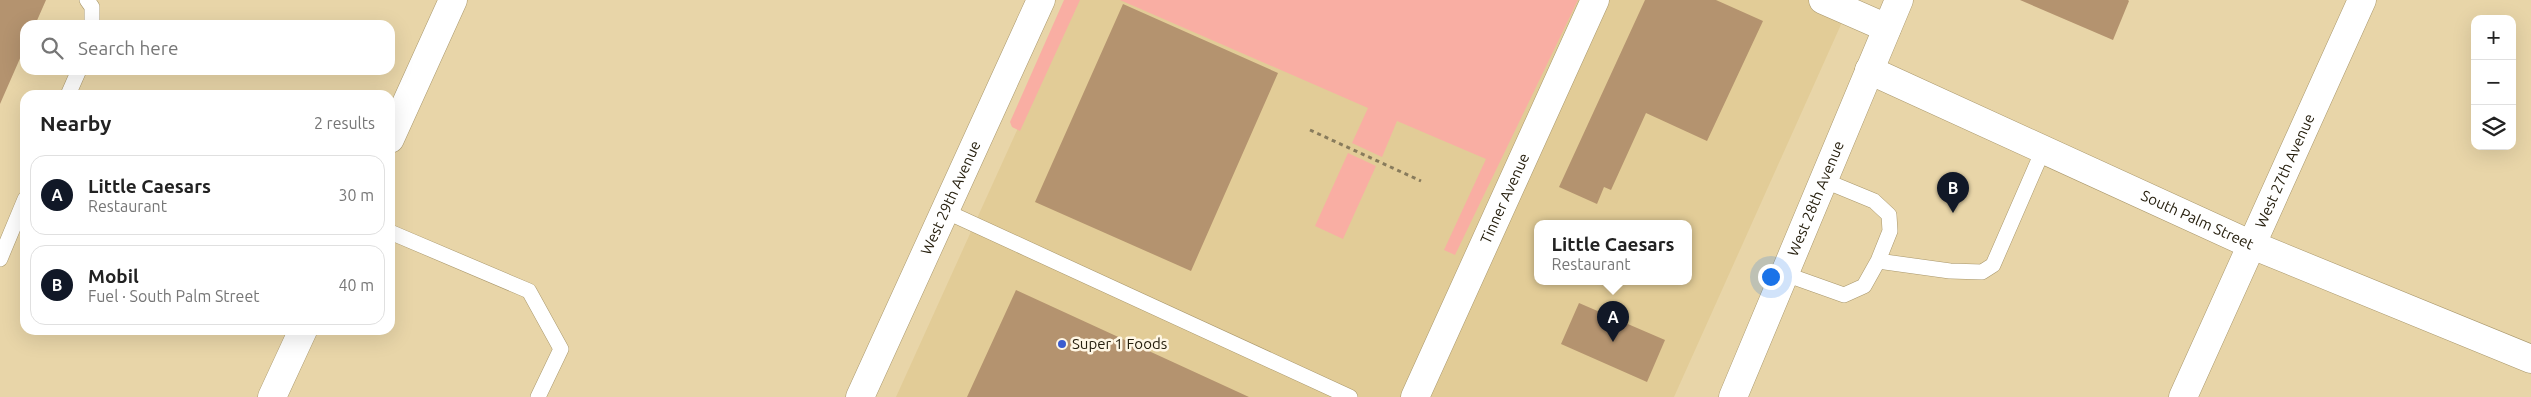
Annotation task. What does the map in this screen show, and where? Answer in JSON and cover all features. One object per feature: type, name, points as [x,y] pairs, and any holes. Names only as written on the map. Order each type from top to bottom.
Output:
[{"type":"street","points":[[395,127],[453,0]]},
{"type":"street","name":"West 29th Avenue","points":[[860,397],[1041,0]]},
{"type":"street","name":"Tinner Avenue","points":[[1416,397],[1595,0]]},
{"type":"street","points":[[1823,0],[1887,28]]},
{"type":"street","name":"West 28th Avenue","points":[[1733,397],[1900,0]]},
{"type":"street","name":"West 27th Avenue","points":[[2183,397],[2362,0]]},
{"type":"street","name":"South Palm Street","points":[[1869,70],[2252,245],[2531,359]]},
{"type":"street","points":[[272,397],[301,335]]},
{"type":"lane","points":[[88,0],[92,7],[92,20]]},
{"type":"lane","points":[[70,90],[76,75]]},
{"type":"lane","points":[[1878,261],[1950,272],[1982,272],[1993,264],[2043,150]]},
{"type":"lane","points":[[1785,274],[1844,295],[1864,286],[1878,261],[1890,231],[1889,215],[1874,201],[1823,180]]},
{"type":"lane","points":[[0,259],[20,211]]},
{"type":"lane","points":[[945,211],[1350,397]]},
{"type":"lane","points":[[395,234],[529,291],[561,349],[538,397]]},
{"type":"path","points":[[1310,130],[1421,181]]},
{"type":"shaded area","points":[[1064,0],[1080,0],[1020,131],[1012,127],[1010,122]]},
{"type":"shaded area","points":[[1076,0],[1852,0],[1674,397],[896,397]]},
{"type":"shaded area","points":[[1120,0],[1578,0],[1455,255],[1444,250],[1486,159],[1397,121],[1382,157],[1352,143],[1368,108]]},
{"type":"shaded area","points":[[1348,153],[1376,166],[1343,239],[1315,226]]},
{"type":"building","points":[[0,0],[46,0],[37,20],[20,20],[20,58],[0,104]]},
{"type":"building","points":[[1645,0],[1716,0],[1763,21],[1707,141],[1646,113],[1611,190],[1604,187],[1597,204],[1559,187]]},
{"type":"building","points":[[2020,0],[2128,0],[2129,1],[2113,40]]},
{"type":"building","points":[[1123,4],[1278,73],[1191,271],[1035,202]]},
{"type":"building","name":"Super 1 Foods","points":[[1016,290],[1249,397],[967,397]]},
{"type":"building","points":[[1579,303],[1665,340],[1647,382],[1561,344]]},
{"type":"place","name":"Mobil","points":[[1953,213]]},
{"type":"place","name":"Little Caesars","points":[[1613,342]]},
{"type":"place","name":"Super 1 Foods","points":[[1062,344]]}]
